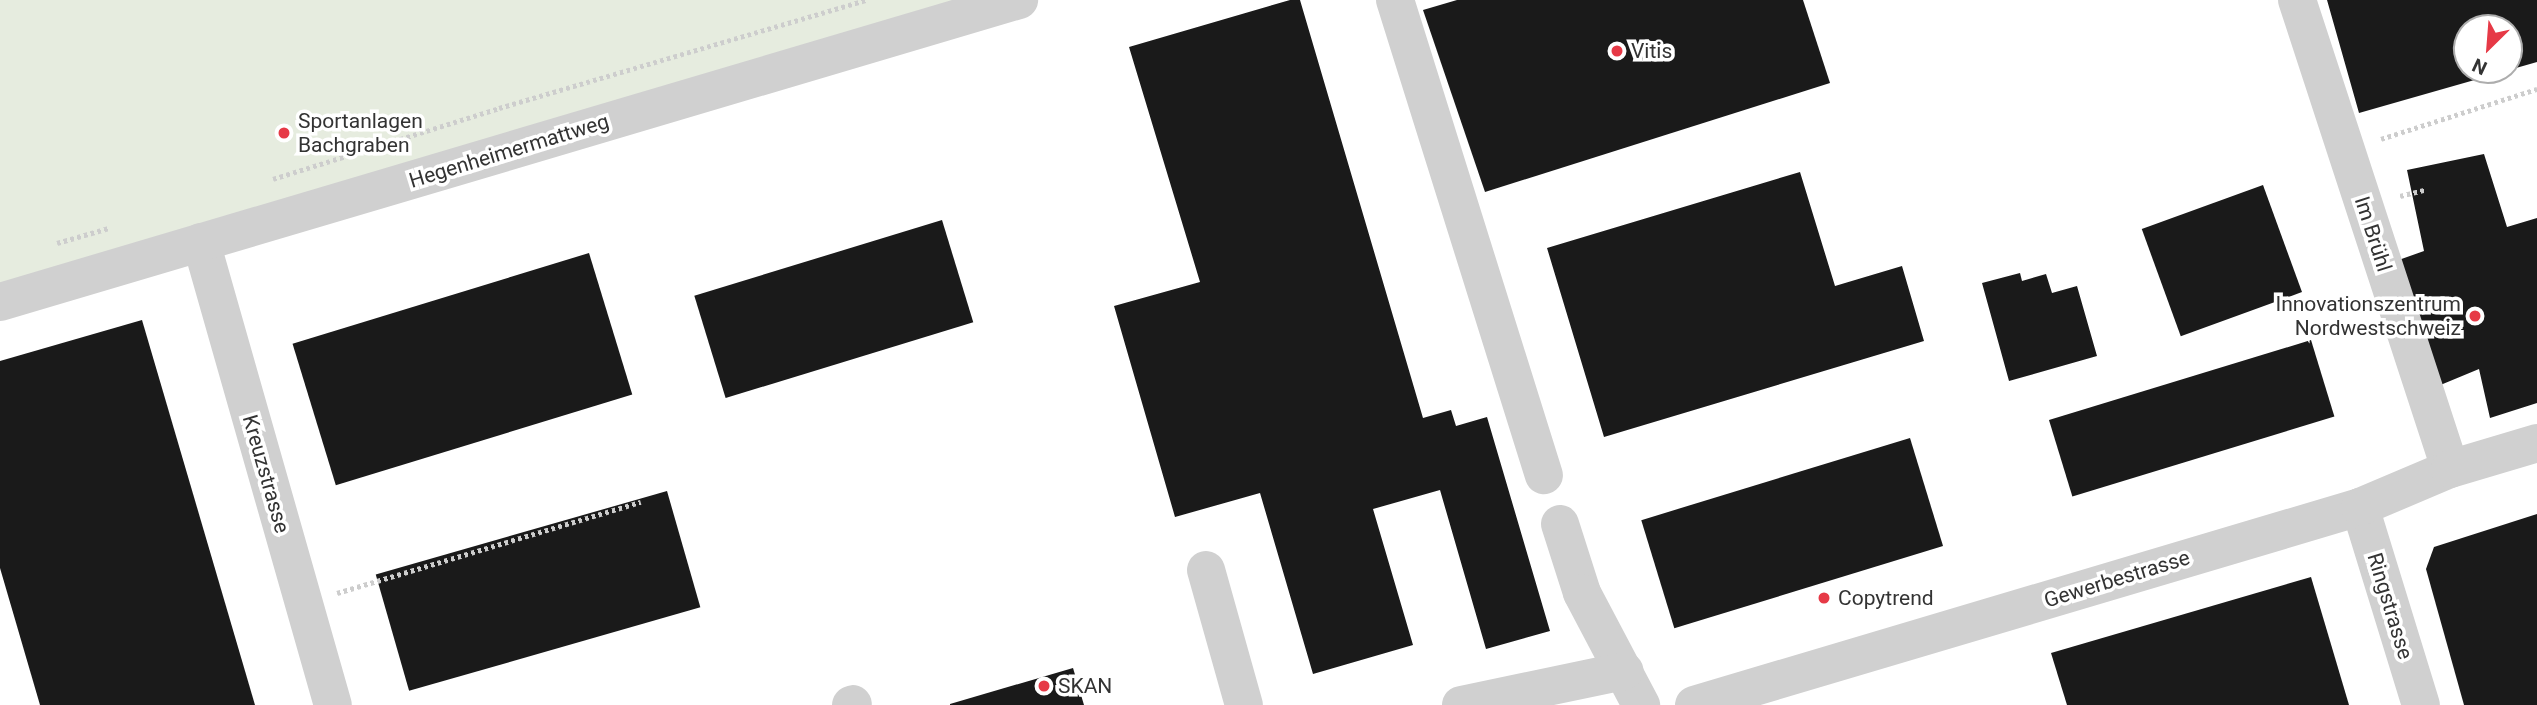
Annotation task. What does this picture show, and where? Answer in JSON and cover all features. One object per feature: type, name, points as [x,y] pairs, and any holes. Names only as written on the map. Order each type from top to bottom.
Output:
[{"type":"street","name":"Hegenheimermattweg","points":[[0,302],[1019,0]]},
{"type":"street","points":[[1395,0],[1544,475]]},
{"type":"street","name":"Im Brühl","points":[[2297,0],[2449,468]]},
{"type":"street","name":"Kreuzstrasse","points":[[201,242],[333,705]]},
{"type":"street","name":"Gewerbestrasse","points":[[1694,705],[2360,507],[2449,468],[2537,443]]},
{"type":"street","name":"Ringstrasse","points":[[2360,507],[2421,705]]},
{"type":"street","points":[[1560,524],[1582,593],[1641,705]]},
{"type":"street","points":[[1206,570],[1244,705]]},
{"type":"street","points":[[1461,705],[1624,671]]},
{"type":"path","points":[[272,179],[499,108],[865,0]]},
{"type":"path","points":[[2346,150],[2537,89]]},
{"type":"path","points":[[2382,138],[2386,150]]},
{"type":"path","points":[[2397,186],[2401,198],[2424,190]]},
{"type":"path","points":[[303,603],[641,502]]},
{"type":"shaded area","name":"Sportanlagen Bachgraben","points":[[0,0],[1019,0],[0,302]]},
{"type":"building","points":[[1290,0],[1300,0],[1423,418],[1451,410],[1456,426],[1487,417],[1550,631],[1486,649],[1440,490],[1373,509],[1413,645],[1313,674],[1260,493],[1175,517],[1114,306],[1200,282],[1129,47]]},
{"type":"building","points":[[1457,0],[1803,0],[1830,83],[1485,192],[1423,10]]},
{"type":"building","points":[[2327,0],[2537,0],[2537,62],[2523,66],[2523,14],[2453,14],[2453,84],[2460,84],[2359,113]]},
{"type":"building","name":"Innovationszentrum Nordwestschweiz","points":[[2484,154],[2507,227],[2537,218],[2537,403],[2490,418],[2479,369],[2438,386],[2393,262],[2424,251],[2407,170]]},
{"type":"building","points":[[1800,172],[1835,286],[1902,266],[1924,341],[1604,437],[1547,248]]},
{"type":"building","points":[[2263,185],[2302,292],[2181,336],[2142,229]]},
{"type":"building","points":[[942,220],[973,322],[726,398],[694,296]]},
{"type":"building","points":[[589,253],[632,395],[336,485],[293,344]]},
{"type":"building","points":[[2020,273],[2022,281],[2046,274],[2052,293],[2077,286],[2097,356],[2009,381],[1982,283]]},
{"type":"building","points":[[142,320],[255,705],[40,705],[0,568],[0,361]]},
{"type":"building","points":[[2311,340],[2334,417],[2072,497],[2049,420]]},
{"type":"building","points":[[1910,438],[1943,546],[1674,628],[1641,520]]},
{"type":"building","points":[[667,491],[700,607],[409,691],[376,575]]},
{"type":"building","points":[[2537,514],[2537,705],[2464,705],[2426,569],[2434,547]]},
{"type":"building","points":[[2311,577],[2349,705],[2067,705],[2051,653]]},
{"type":"building","name":"SKAN","points":[[1073,668],[1084,705],[950,705],[950,704]]},
{"type":"place","name":"Vitis","points":[[1617,51]]},
{"type":"place","name":"Sportanlagen Bachgraben","points":[[284,133]]},
{"type":"place","name":"Innovationszentrum Nordwestschweiz","points":[[2475,316]]},
{"type":"place","name":"Copytrend","points":[[1824,598]]},
{"type":"place","name":"SKAN","points":[[1044,686]]}]
